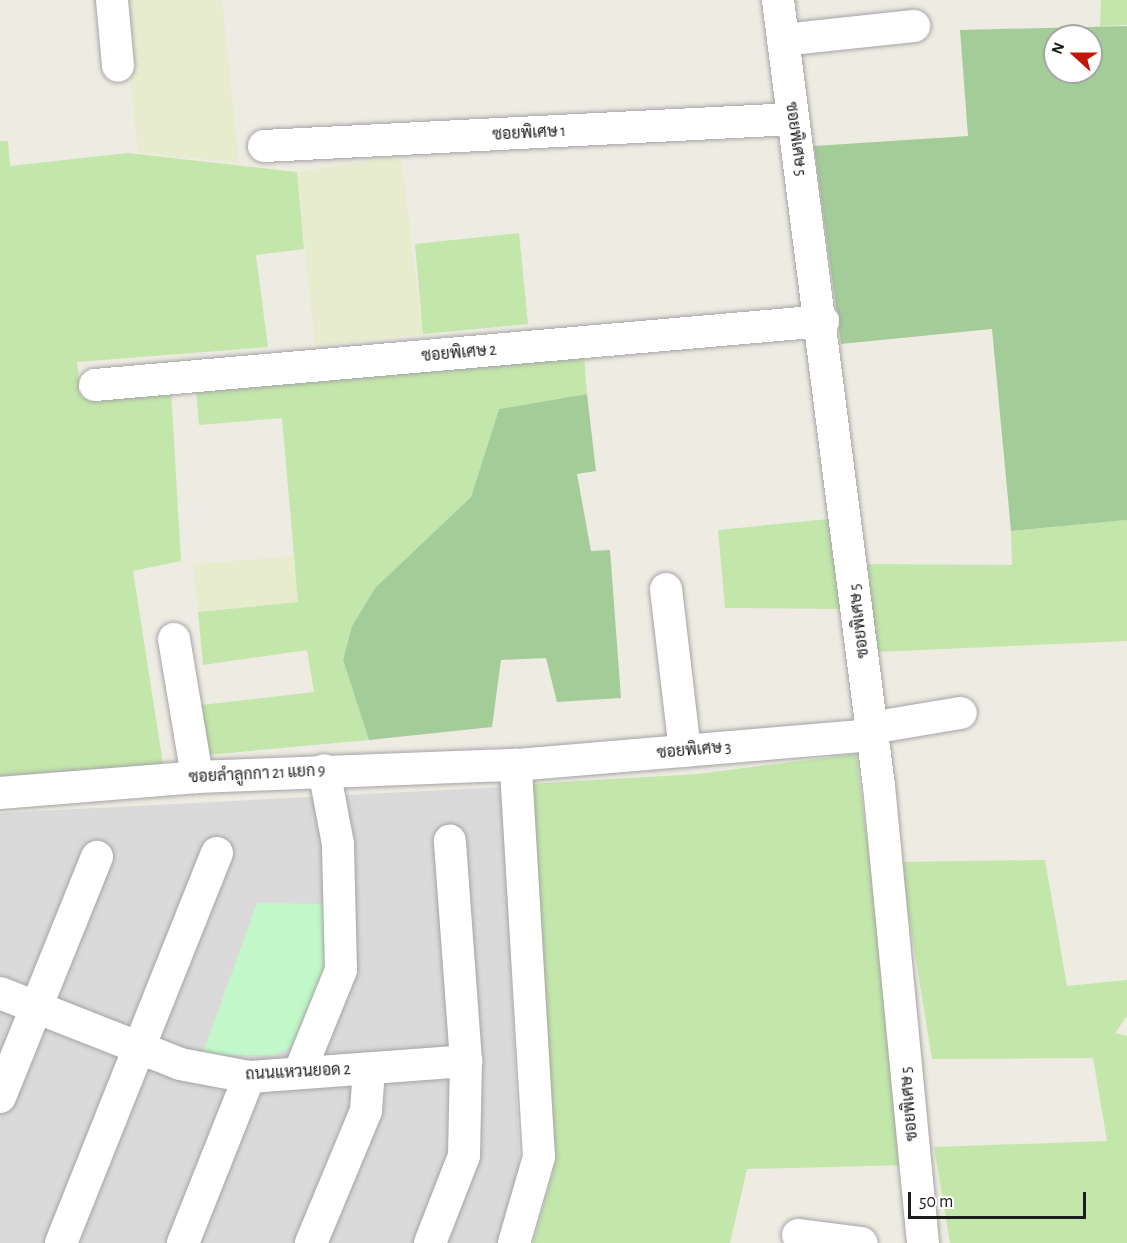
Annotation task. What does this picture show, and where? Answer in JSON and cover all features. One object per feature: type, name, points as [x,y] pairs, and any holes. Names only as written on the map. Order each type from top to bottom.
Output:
[{"type":"street","points":[[112,0],[118,66]]},
{"type":"street","name":"ซอยพิเศษ 5","points":[[778,0],[823,321],[872,732],[923,1243]]},
{"type":"street","points":[[783,40],[914,26]]},
{"type":"street","name":"ซอยพิเศษ 1","points":[[264,146],[793,119]]},
{"type":"street","name":"ซอยพิเศษ 2","points":[[95,385],[823,321]]},
{"type":"street","points":[[666,589],[685,751]]},
{"type":"street","points":[[174,639],[197,777]]},
{"type":"street","name":"ซอยพิเศษ 3","points":[[516,765],[872,732],[961,713]]},
{"type":"street","points":[[514,1243],[539,1157],[516,765]]},
{"type":"street","name":"ซอยลำลูกกา 21 แยก 9","points":[[0,794],[197,777],[324,770],[516,765]]},
{"type":"street","points":[[300,1071],[341,970],[338,844],[324,770]]},
{"type":"street","points":[[430,1243],[465,1156],[466,1061],[450,841]]},
{"type":"street","points":[[61,1243],[217,853]]},
{"type":"street","points":[[0,1097],[97,856]]},
{"type":"street","name":"ถนนแหวนยอด 2","points":[[0,993],[180,1064],[249,1077],[300,1071],[369,1069],[466,1061]]},
{"type":"street","points":[[311,1243],[366,1111],[369,1069]]},
{"type":"street","points":[[183,1243],[249,1077]]},
{"type":"street","points":[[798,1235],[861,1243]]},
{"type":"shaded area","points":[[503,787],[520,1175],[501,1243],[0,1243],[0,813]]},
{"type":"green space","points":[[122,0],[222,0],[239,163],[138,153]]},
{"type":"green space","points":[[1101,0],[1127,0],[1127,25],[1100,24]]},
{"type":"green space","points":[[1127,26],[1127,520],[1011,531],[992,329],[841,344],[814,146],[968,136],[960,30],[1043,28],[1043,84],[1103,84],[1103,27]]},
{"type":"green space","points":[[0,141],[8,141],[10,166],[128,153],[297,172],[304,249],[256,255],[268,347],[77,362],[81,397],[171,390],[181,561],[133,571],[163,764],[0,776]]},
{"type":"green space","points":[[401,156],[423,334],[315,346],[297,172]]},
{"type":"green space","points":[[519,233],[528,324],[423,334],[415,244]]},
{"type":"green space","points":[[584,356],[587,394],[499,409],[471,497],[375,588],[352,626],[343,660],[369,740],[206,755],[202,705],[314,692],[307,650],[203,665],[198,612],[298,602],[282,418],[199,425],[196,390]]},
{"type":"green space","points":[[587,394],[596,471],[577,474],[591,551],[610,550],[621,698],[557,702],[546,658],[501,660],[492,727],[369,740],[343,660],[352,626],[375,588],[471,497],[499,409]]},
{"type":"green space","points":[[828,519],[840,609],[725,608],[718,530]]},
{"type":"green space","points":[[1127,520],[1127,641],[875,652],[863,564],[1012,565],[1011,531]]},
{"type":"green space","points":[[294,556],[298,603],[198,612],[193,564]]},
{"type":"green space","points":[[856,754],[909,1165],[747,1169],[730,1243],[533,1243],[553,1172],[528,784],[697,774]]},
{"type":"green space","points":[[1045,860],[1067,986],[1127,980],[1127,1016],[1115,1033],[1127,1036],[1127,1243],[950,1243],[934,1147],[1107,1141],[1093,1058],[932,1059],[900,862]]},
{"type":"green space","points":[[257,903],[328,904],[330,954],[295,1045],[275,1055],[207,1055],[204,1050]]}]
